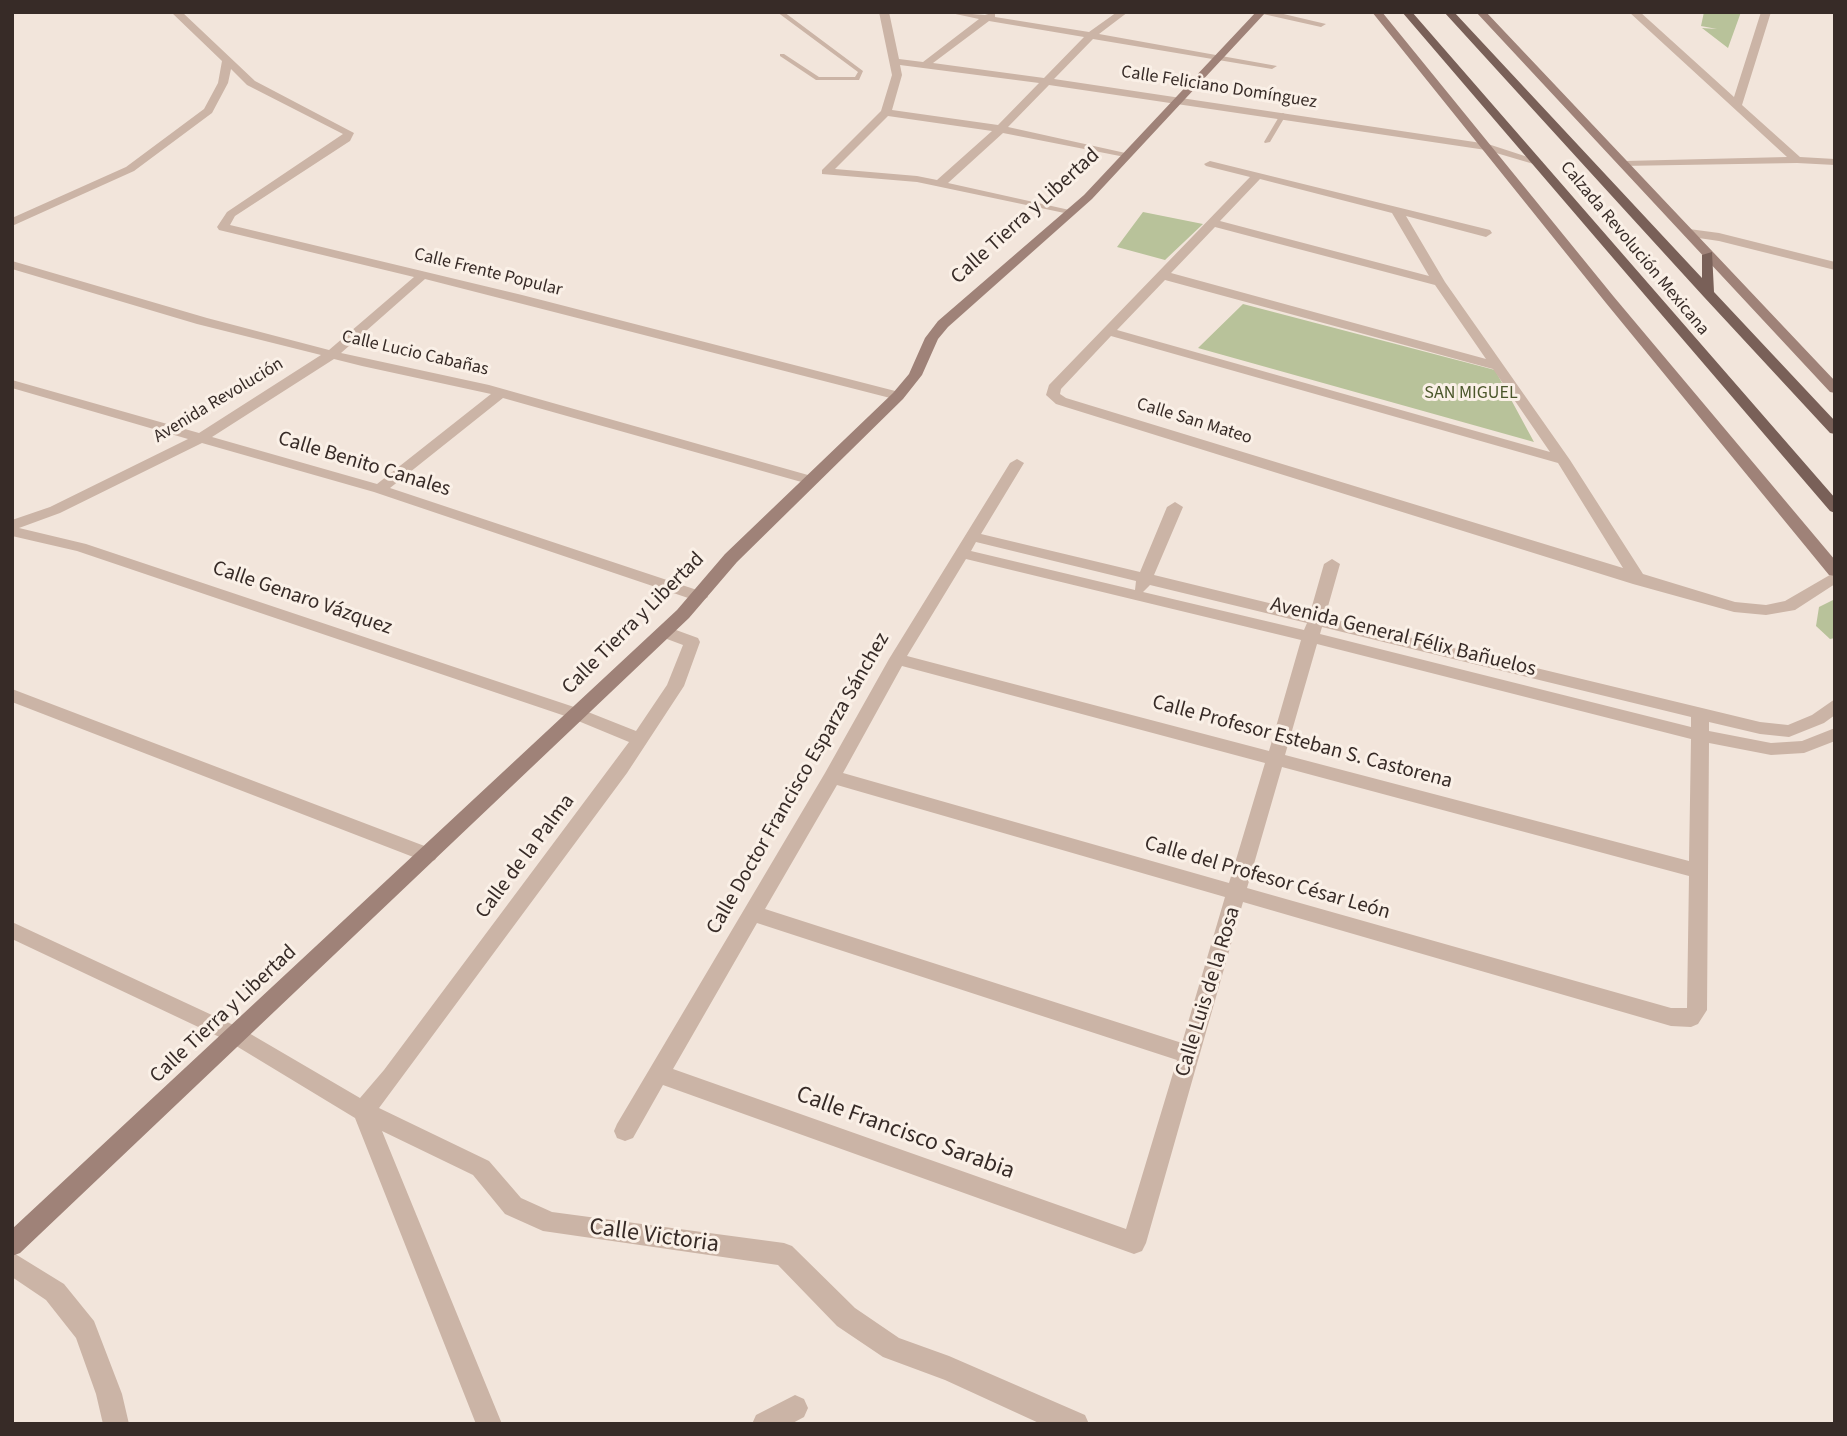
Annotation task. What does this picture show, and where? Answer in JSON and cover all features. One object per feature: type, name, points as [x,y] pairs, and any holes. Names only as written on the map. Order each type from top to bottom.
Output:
[{"type":"main road","name":"Calzada Revolución Mexicana","points":[[1407,12],[1835,508]]},
{"type":"main road","name":"Calzada Revolución Mexicana","points":[[1449,12],[1835,430]]},
{"type":"main road","points":[[1708,255],[1708,294]]},
{"type":"street","points":[[12,223],[130,169],[208,111],[223,83],[227,62],[176,12]]},
{"type":"street","points":[[884,12],[897,75],[886,112],[826,172],[893,176],[941,183],[1070,213]]},
{"type":"street","points":[[951,12],[991,15],[1272,66]]},
{"type":"street","points":[[941,183],[1001,129],[1091,35],[1124,12]]},
{"type":"street","points":[[1260,12],[1321,24]]},
{"type":"street","name":"Calle Tierra y Libertad","points":[[12,1245],[665,632],[700,597],[731,558],[898,396],[915,375],[932,338],[943,324],[1070,213],[1260,12]]},
{"type":"street","points":[[1377,12],[1610,300],[1835,570]]},
{"type":"street","points":[[1481,12],[1835,388]]},
{"type":"street","points":[[1634,12],[1797,160]]},
{"type":"street","points":[[1737,105],[1766,12]]},
{"type":"street","points":[[926,64],[991,15]]},
{"type":"street","name":"Calle Feliciano Domínguez","points":[[894,61],[1180,99],[1488,146],[1537,162]]},
{"type":"street","name":"Calle Frente Popular","points":[[227,62],[251,83],[349,133],[346,139],[231,214],[223,226],[898,396]]},
{"type":"street","points":[[886,112],[1001,129],[1126,156]]},
{"type":"street","points":[[1625,164],[1797,160],[1835,162]]},
{"type":"street","points":[[1210,164],[1486,233]]},
{"type":"street","name":"Calle San Mateo","points":[[1258,175],[1054,388],[1053,395],[1061,401],[1734,607],[1766,610],[1789,606],[1835,578]]},
{"type":"street","points":[[1396,209],[1439,282],[1563,460],[1639,580]]},
{"type":"street","points":[[1212,223],[1439,282]]},
{"type":"street","points":[[1689,233],[1719,237],[1835,266]]},
{"type":"street","name":"Calle Lucio Cabañas","points":[[12,265],[126,300],[332,354],[502,393],[810,480]]},
{"type":"street","name":"Avenida Revolución","points":[[12,525],[55,510],[200,439],[332,354],[423,275]]},
{"type":"street","points":[[1162,275],[1497,366]]},
{"type":"street","points":[[1108,331],[1563,460]]},
{"type":"street","name":"Calle Benito Canales","points":[[12,384],[379,489],[700,597]]},
{"type":"street","points":[[379,489],[502,393]]},
{"type":"street","name":"Calle Doctor Francisco Esparza Sánchez","points":[[625,1131],[832,777],[897,659],[1017,463]]},
{"type":"street","points":[[1137,596],[1175,507]]},
{"type":"street","name":"Calle Genaro Vázquez","points":[[12,531],[81,547],[577,714],[640,739]]},
{"type":"street","name":"Avenida General Félix Bañuelos","points":[[971,536],[1144,579],[1699,735],[1772,749],[1804,747],[1835,734]]},
{"type":"street","name":"Avenida General Félix Bañuelos","points":[[961,553],[1137,596],[1313,628],[1760,728],[1789,731]]},
{"type":"street","name":"Calle Luis de la Rosa","points":[[1134,1243],[1238,894],[1332,564]]},
{"type":"street","name":"Calle de la Palma","points":[[363,1111],[416,1044],[640,739],[675,686],[692,642],[665,632]]},
{"type":"street","name":"Calle Profesor Esteban S. Castorena","points":[[897,659],[1696,870]]},
{"type":"street","points":[[12,695],[428,855]]},
{"type":"street","points":[[1804,747],[1789,731],[1818,719],[1835,705]]},
{"type":"street","points":[[1696,870],[1700,713]]},
{"type":"street","name":"Calle del Profesor César León","points":[[832,777],[1671,1017],[1691,1018],[1697,1010],[1696,870]]},
{"type":"street","points":[[752,913],[1190,1055]]},
{"type":"street","name":"Calle Victoria","points":[[12,930],[235,1035],[363,1111],[481,1168],[513,1206],[551,1223],[784,1254],[846,1317],[892,1348],[949,1369],[1076,1424]]},
{"type":"street","name":"Calle Francisco Sarabia","points":[[659,1074],[1134,1243]]},
{"type":"street","points":[[363,1111],[489,1424]]},
{"type":"street","points":[[12,1263],[55,1292],[85,1330],[109,1394],[116,1424]]},
{"type":"street","points":[[765,1424],[795,1408]]},
{"type":"lane","points":[[780,12],[861,72],[857,79],[818,79],[782,55]]},
{"type":"lane","points":[[1267,142],[1283,116]]},
{"type":"green space","points":[[1704,12],[1741,12],[1728,48],[1702,28],[1717,29],[1701,26]]},
{"type":"green space","points":[[1143,212],[1203,224],[1165,260],[1117,247]]},
{"type":"green space","name":"SAN MIGUEL","points":[[1243,304],[1495,370],[1534,442],[1198,348]]},
{"type":"green space","points":[[1835,599],[1835,638],[1830,639],[1816,626],[1819,607]]}]
